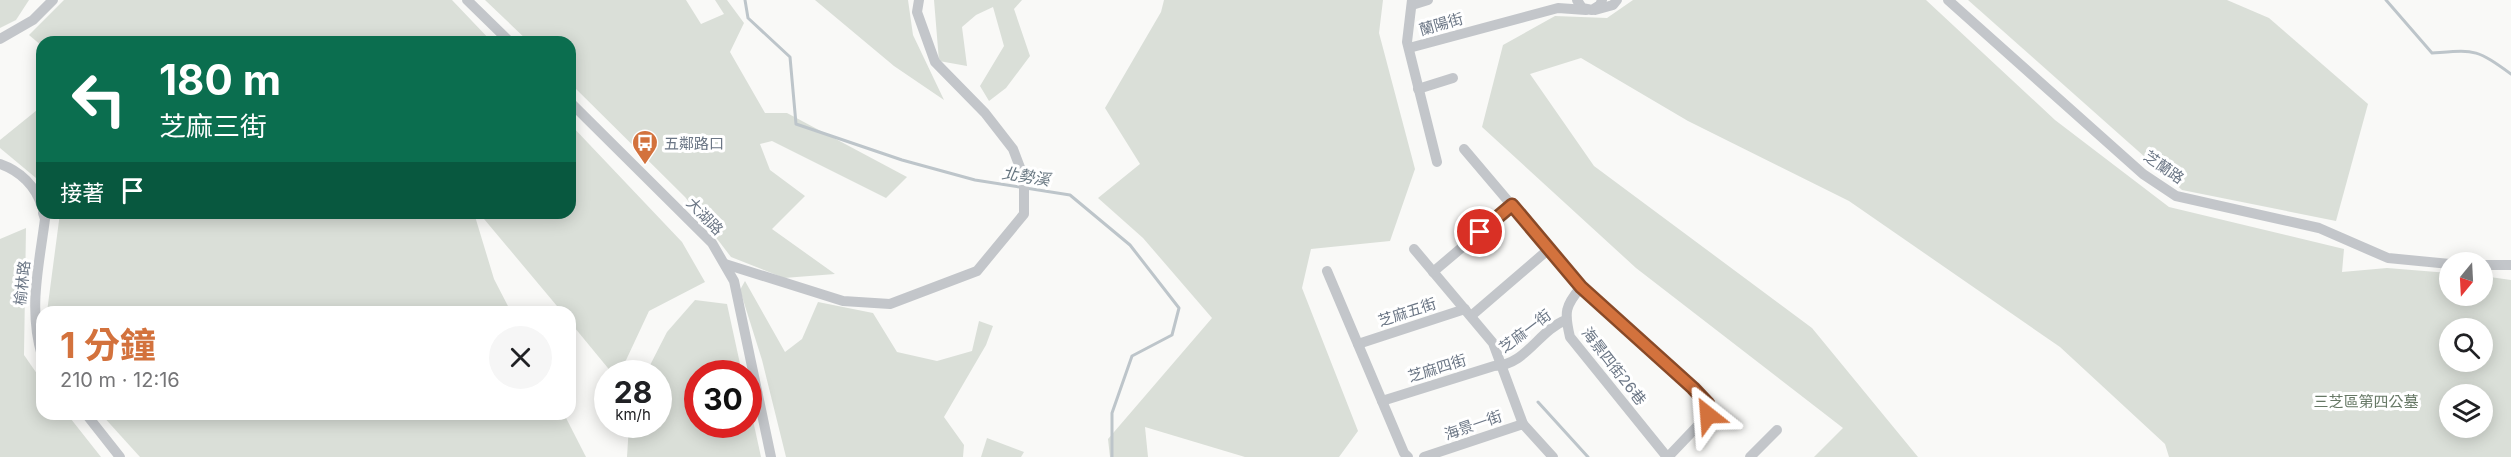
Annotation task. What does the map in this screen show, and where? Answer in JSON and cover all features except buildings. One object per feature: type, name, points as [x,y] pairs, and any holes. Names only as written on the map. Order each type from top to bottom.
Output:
[{"type":"street","points":[[0,39],[33,20],[53,0]]},
{"type":"street","points":[[467,0],[504,36]]},
{"type":"street","points":[[724,264],[843,301],[890,304],[977,272],[1024,214],[1024,181],[1013,149],[985,112],[936,62],[917,12],[919,0]]},
{"type":"street","name":"蘭陽街","points":[[1428,0],[1412,2],[1407,42],[1437,162]]},
{"type":"street","points":[[1576,0],[1582,8],[1589,10],[1600,5],[1602,0]]},
{"type":"street","name":"蘭陽街","points":[[1409,48],[1558,8],[1589,10],[1606,7],[1617,0]]},
{"type":"street","name":"芝蘭路","points":[[1948,0],[2143,174],[2176,196],[2319,228],[2388,258],[2439,263]]},
{"type":"street","points":[[1418,89],[1454,78]]},
{"type":"street","name":"大湖路","points":[[576,108],[712,243],[734,281],[771,457]]},
{"type":"street","points":[[1464,148],[1581,287],[1708,404],[1708,415],[1667,457]]},
{"type":"street","points":[[0,164],[22,175],[36,194]]},
{"type":"street","points":[[1433,272],[1512,205]]},
{"type":"street","name":"榆林路","points":[[36,332],[34,285],[44,219]]},
{"type":"street","points":[[1414,249],[1493,343],[1523,424]]},
{"type":"street","points":[[1468,313],[1550,249]]},
{"type":"street","points":[[2493,265],[2511,265]]},
{"type":"street","points":[[1327,271],[1404,453],[1408,457]]},
{"type":"street","name":"海景四街26巷","points":[[1581,287],[1566,309],[1570,337],[1667,457]]},
{"type":"street","name":"芝麻五街","points":[[1358,344],[1468,313]]},
{"type":"street","name":"芝麻一街","points":[[1502,366],[1512,363],[1556,324],[1566,320]]},
{"type":"street","name":"芝麻四街","points":[[1382,401],[1494,366],[1502,366]]},
{"type":"street","points":[[91,420],[120,457]]},
{"type":"street","name":"海景一街","points":[[1424,457],[1523,424],[1552,457]]},
{"type":"street","points":[[1750,457],[1777,430]]},
{"type":"green space","points":[[0,0],[29,0],[16,20],[0,28]]},
{"type":"green space","points":[[64,0],[452,0],[486,36],[36,36],[36,41],[29,35]]},
{"type":"green space","points":[[485,0],[686,0],[701,24],[724,14],[715,0],[727,0],[744,23],[730,52],[765,113],[787,113],[907,177],[886,198],[772,141],[760,144],[770,170],[805,196],[772,229],[835,274],[784,278],[731,257],[685,197],[576,89],[576,36],[523,36]]},
{"type":"green space","points":[[815,0],[908,0],[913,35],[944,100],[894,66]]},
{"type":"green space","points":[[934,0],[1022,0],[1014,9],[1030,56],[1006,88],[989,101],[980,86],[1004,46],[993,7],[976,15],[962,27],[967,66],[939,61]]},
{"type":"green space","points":[[1164,0],[1383,0],[1379,33],[1415,169],[1390,241],[1311,249],[1302,288],[1358,431],[1339,457],[1245,457],[1145,427],[1148,457],[1110,457],[1108,439],[1212,318],[1143,238],[1098,198],[1140,164],[1105,108],[1161,12]]},
{"type":"green space","name":"三芝區第四公墓","points":[[1633,0],[1926,0],[2055,120],[2169,207],[2344,249],[2342,272],[2387,268],[2439,272],[2439,306],[2493,306],[2493,277],[2511,280],[2511,457],[2169,457],[2165,444],[2060,347],[1849,201],[1688,121],[1581,58],[1530,74],[1594,166],[1812,328],[1918,457],[1814,457],[1843,428],[1636,268],[1482,127],[1503,45],[1555,16],[1607,18]]},
{"type":"green space","points":[[1968,0],[2227,0],[2269,18],[2368,104],[2336,221],[2182,190]]},
{"type":"green space","points":[[36,111],[36,178],[0,148],[0,140]]},
{"type":"green space","points":[[576,130],[682,242],[705,282],[649,311],[626,360],[601,360],[576,329],[576,306],[557,306],[484,219],[576,219]]},
{"type":"green space","points":[[59,219],[476,219],[494,279],[508,306],[48,306]]},
{"type":"green space","points":[[26,228],[24,355],[36,372],[36,420],[72,420],[101,457],[0,457],[0,239]]},
{"type":"green space","points":[[745,281],[785,352],[802,339],[818,302],[873,313],[897,352],[937,361],[972,351],[979,321],[993,326],[986,345],[944,417],[964,445],[963,457],[786,457],[762,360],[740,290]]},
{"type":"green space","points":[[695,300],[727,304],[739,360],[684,360],[684,438],[757,438],[761,457],[627,457],[628,438],[672,438],[672,360],[653,360],[667,332]]},
{"type":"green space","points":[[106,420],[567,420],[586,457],[140,457]]},
{"type":"green space","points":[[987,438],[1024,452],[1021,457],[981,457]]},
{"type":"waterway","name":"北勢溪","points":[[745,0],[748,18],[790,57],[796,124],[902,160],[975,180],[1070,195],[1130,245],[1179,308],[1172,335],[1132,356],[1112,413],[1112,457]]},
{"type":"waterway","points":[[2386,0],[2432,53],[2466,51],[2482,55],[2511,74]]},
{"type":"waterway","points":[[1538,402],[1588,457]]},
{"type":"place","name":"五鄰路口","points":[[645,166]]},
{"type":"route","points":[[1480,232],[1512,205],[1581,287],[1708,404],[1708,415]]}]
